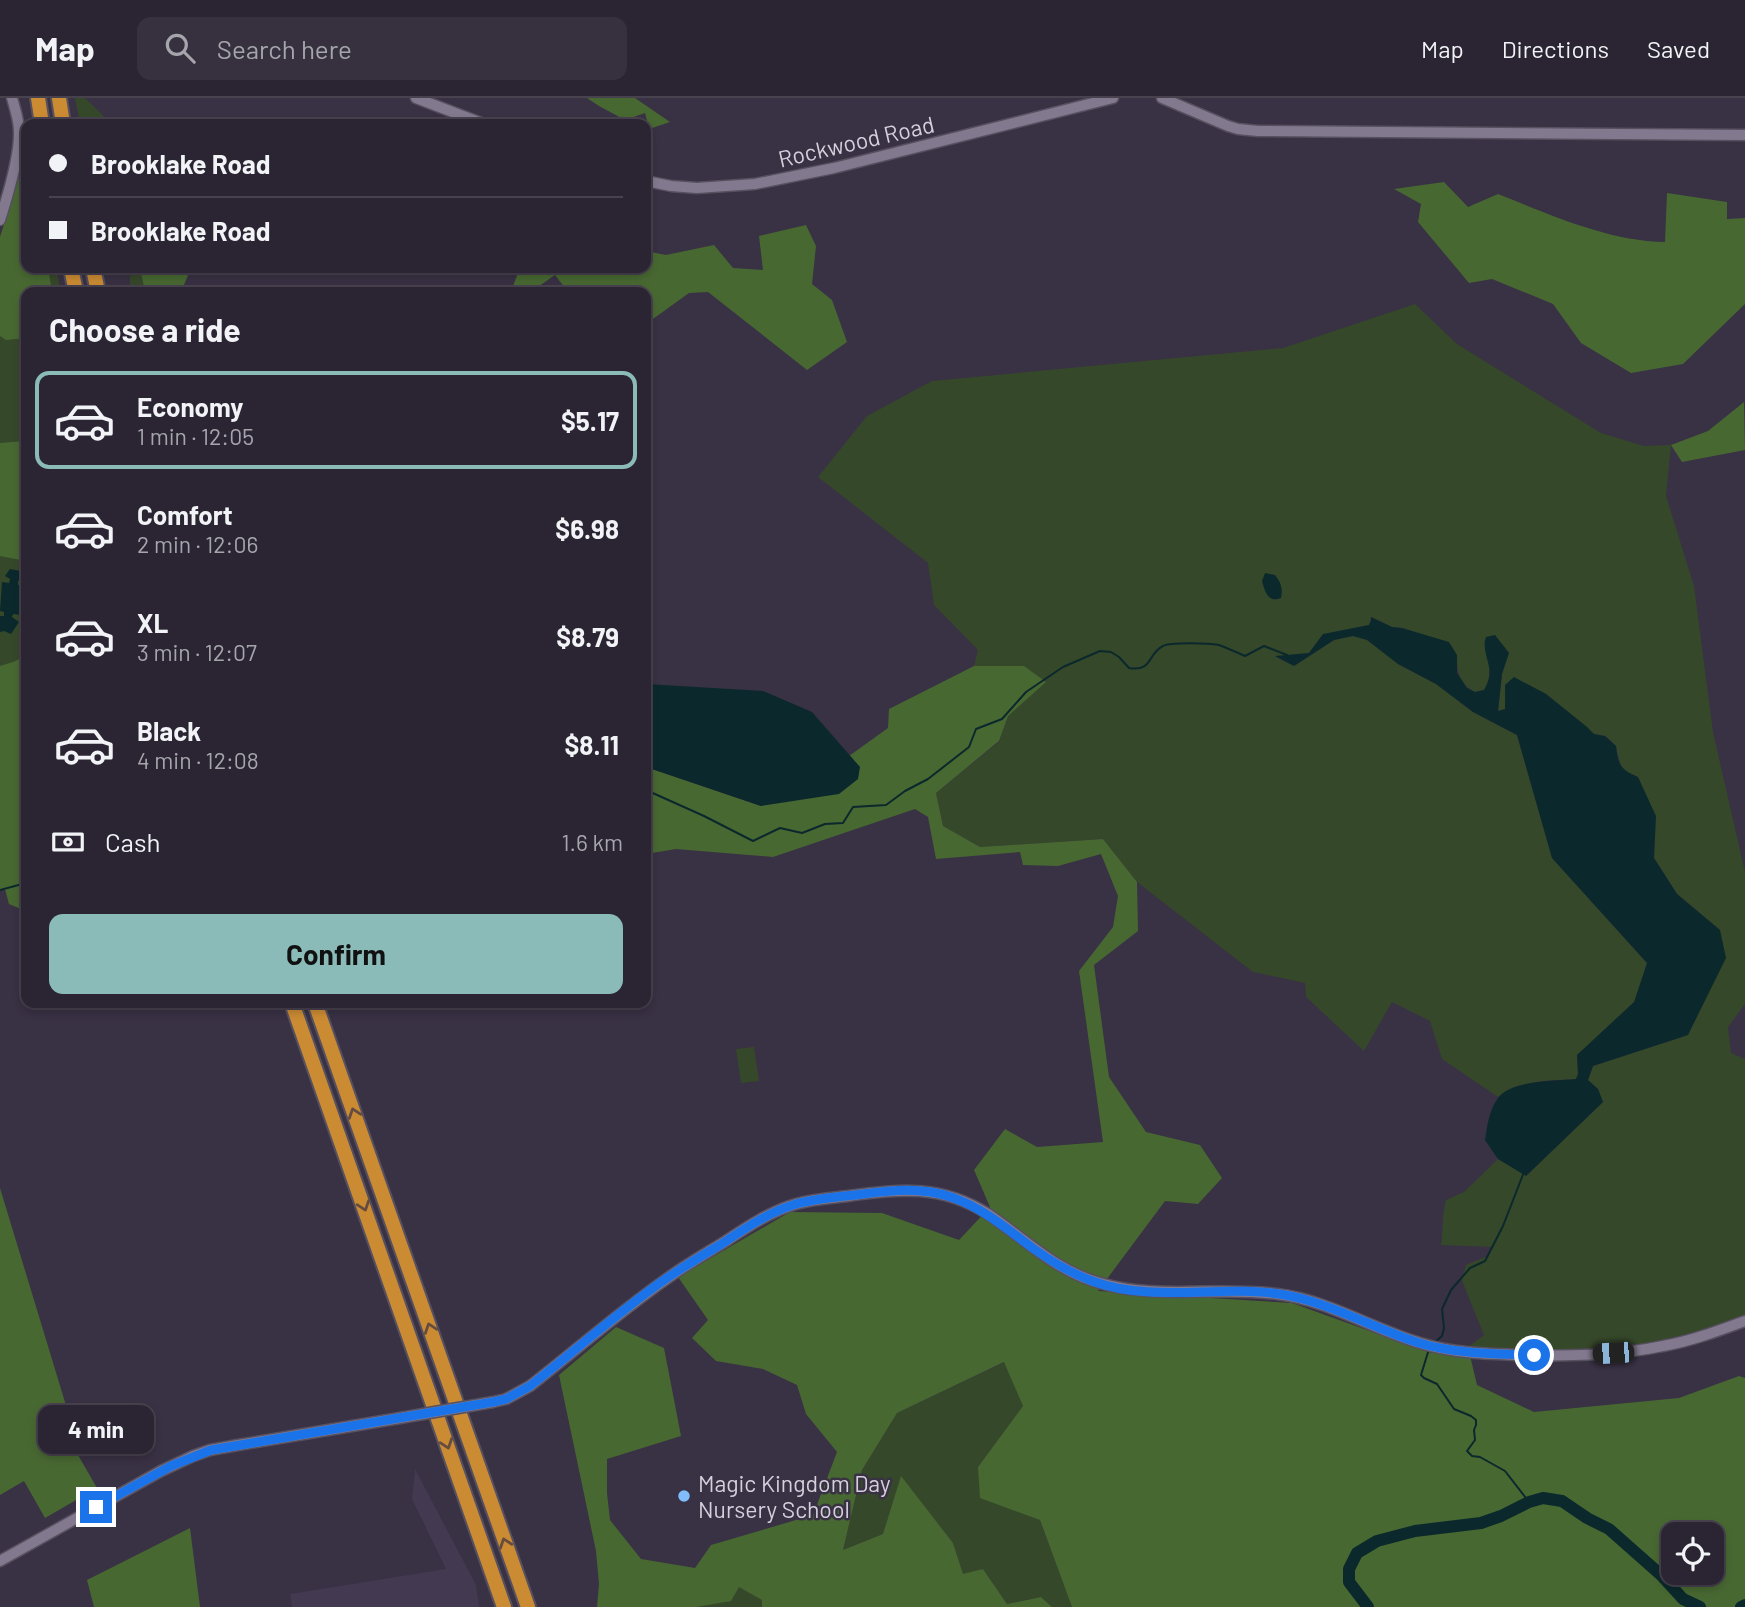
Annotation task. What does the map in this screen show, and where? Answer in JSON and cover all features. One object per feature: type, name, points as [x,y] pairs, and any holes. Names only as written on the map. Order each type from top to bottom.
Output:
[{"type":"highway","points":[[38,98],[41,119]]},
{"type":"highway","points":[[59,98],[62,119]]},
{"type":"highway","points":[[294,1008],[504,1607]]},
{"type":"highway","points":[[317,1008],[528,1607]]},
{"type":"street","points":[[0,220],[19,144],[18,122],[12,98]]},
{"type":"street","points":[[416,98],[471,119]]},
{"type":"street","name":"Rockwood Road","points":[[651,182],[697,188],[733,187],[780,179],[1113,98]]},
{"type":"street","points":[[1163,98],[1247,130],[1745,135]]},
{"type":"street","points":[[0,1561],[161,1471],[211,1450],[506,1399],[530,1386],[662,1282],[776,1212],[809,1201],[900,1189],[947,1195],[986,1213],[1054,1262],[1097,1283],[1144,1291],[1277,1294],[1321,1304],[1426,1345],[1478,1353],[1550,1356],[1651,1349],[1686,1341],[1745,1321]]},
{"type":"shaded area","points":[[10,569],[21,571],[18,585],[21,585],[21,615],[13,614],[12,617],[19,622],[11,634],[0,632],[0,616],[4,616],[4,612],[0,611],[2,582],[9,583],[10,579],[5,576]]},
{"type":"shaded area","points":[[1265,573],[1277,578],[1282,589],[1281,598],[1273,599],[1268,596],[1262,581]]},
{"type":"shaded area","points":[[1371,617],[1392,627],[1449,642],[1457,655],[1457,673],[1467,688],[1475,692],[1484,690],[1488,682],[1486,637],[1495,635],[1509,653],[1502,674],[1498,711],[1505,709],[1505,685],[1514,677],[1546,694],[1594,734],[1605,736],[1616,746],[1621,766],[1638,777],[1656,816],[1654,858],[1677,894],[1720,930],[1726,958],[1688,1035],[1593,1066],[1588,1080],[1598,1089],[1603,1102],[1526,1176],[1498,1159],[1485,1140],[1495,1103],[1504,1092],[1523,1085],[1576,1079],[1577,1055],[1634,1002],[1647,963],[1552,858],[1517,735],[1473,712],[1436,684],[1398,664],[1367,640],[1353,636],[1334,640],[1294,666],[1275,656],[1309,653],[1323,634],[1369,625]]},
{"type":"shaded area","points":[[651,684],[763,691],[812,712],[860,767],[858,779],[839,794],[761,806],[651,769]]},
{"type":"shaded area","points":[[415,1469],[476,1585],[479,1607],[292,1607],[290,1594],[446,1569],[412,1499]]},
{"type":"green space","points":[[75,98],[85,98],[107,119],[79,119]]},
{"type":"green space","points":[[587,98],[635,98],[670,122],[651,128],[651,119],[646,119],[645,113],[623,119]]},
{"type":"green space","points":[[21,171],[21,273],[57,273],[60,287],[21,287],[21,909],[9,904],[5,889],[0,890],[0,237]]},
{"type":"green space","points":[[21,171],[21,273],[49,273],[51,287],[21,287],[21,338],[6,340],[0,336],[0,237]]},
{"type":"green space","points":[[1444,182],[1468,207],[1498,194],[1580,226],[1644,241],[1665,242],[1667,193],[1727,202],[1727,219],[1745,218],[1745,304],[1683,364],[1631,373],[1581,343],[1553,304],[1492,279],[1469,283],[1418,222],[1421,204],[1394,189]]},
{"type":"green space","points":[[806,225],[816,246],[812,284],[832,300],[847,342],[807,370],[708,292],[689,293],[651,320],[651,287],[564,287],[555,275],[537,287],[513,287],[518,273],[651,273],[651,252],[666,255],[714,245],[733,268],[763,270],[759,236]]},
{"type":"green space","points":[[130,273],[141,273],[144,287],[130,287]]},
{"type":"green space","points":[[141,273],[189,273],[183,287],[144,287]]},
{"type":"green space","points":[[1415,304],[1457,344],[1601,433],[1644,446],[1671,445],[1666,496],[1694,586],[1713,732],[1745,872],[1745,1004],[1728,1027],[1731,1053],[1745,1059],[1745,1316],[1647,1344],[1563,1350],[1468,1347],[1484,1335],[1462,1281],[1466,1265],[1488,1256],[1492,1247],[1441,1245],[1446,1200],[1464,1192],[1498,1159],[1527,1175],[1603,1102],[1598,1089],[1588,1080],[1593,1066],[1688,1035],[1720,930],[1677,894],[1654,858],[1655,816],[1638,777],[1621,767],[1616,746],[1605,736],[1594,734],[1546,694],[1514,678],[1505,685],[1505,709],[1498,712],[1502,674],[1509,653],[1495,636],[1484,641],[1489,678],[1484,690],[1475,692],[1465,685],[1460,676],[1457,655],[1420,634],[1392,627],[1371,617],[1369,625],[1323,635],[1309,653],[1276,657],[1294,666],[1334,640],[1353,636],[1368,640],[1398,664],[1436,684],[1473,712],[1517,735],[1552,858],[1647,963],[1635,1002],[1577,1055],[1576,1079],[1517,1086],[1498,1097],[1442,1059],[1430,1021],[1392,1002],[1364,1051],[1306,997],[1305,983],[1253,972],[1137,882],[1103,839],[980,847],[943,826],[936,793],[999,742],[1024,666],[974,666],[978,650],[934,605],[928,563],[818,477],[867,416],[932,381],[1283,348]]},
{"type":"green space","points":[[1744,402],[1745,450],[1682,462],[1671,445],[1708,431]]},
{"type":"green space","points":[[21,441],[21,560],[0,556],[0,443]]},
{"type":"green space","points":[[21,658],[21,909],[9,904],[5,889],[0,890],[0,666]]},
{"type":"green space","points":[[974,666],[1024,666],[1046,682],[1008,716],[999,741],[936,793],[943,826],[980,847],[1103,839],[1137,882],[1138,931],[1094,965],[1109,1077],[1146,1132],[1200,1145],[1222,1178],[1198,1204],[1165,1201],[1098,1291],[1292,1303],[1433,1353],[1468,1347],[1477,1385],[1534,1412],[1679,1398],[1739,1376],[1745,1378],[1745,1607],[1072,1607],[1040,1520],[980,1498],[978,1467],[1023,1406],[1004,1362],[897,1413],[862,1470],[843,1550],[883,1534],[901,1476],[953,1543],[963,1574],[983,1569],[1007,1604],[1041,1597],[1052,1607],[762,1607],[762,1600],[739,1587],[731,1601],[696,1607],[597,1607],[599,1584],[596,1551],[559,1375],[616,1327],[664,1348],[681,1436],[607,1459],[610,1520],[641,1559],[695,1568],[711,1545],[813,1515],[837,1452],[806,1414],[797,1385],[763,1369],[716,1361],[692,1338],[708,1320],[678,1277],[790,1212],[882,1213],[959,1240],[990,1207],[974,1170],[1005,1129],[1037,1147],[1103,1142],[1079,971],[1113,927],[1118,896],[1101,854],[1058,866],[1023,865],[1020,852],[936,859],[928,817],[915,809],[773,857],[676,849],[651,853],[651,769],[761,806],[859,766],[849,756],[888,728],[889,709]]},
{"type":"green space","points":[[754,1047],[759,1081],[741,1083],[736,1049]]},
{"type":"green space","points":[[0,1188],[68,1412],[59,1422],[97,1488],[45,1518],[24,1481],[0,1495]]},
{"type":"green space","points":[[1005,1362],[1023,1406],[978,1467],[1040,1520],[1072,1607],[1052,1607],[1041,1597],[1007,1604],[983,1569],[963,1575],[953,1543],[901,1477],[883,1534],[843,1550],[862,1470],[897,1413]]},
{"type":"green space","points":[[190,1528],[200,1607],[94,1607],[87,1580]]},
{"type":"green space","points":[[739,1586],[763,1600],[762,1607],[696,1607]]},
{"type":"waterway","points":[[651,792],[753,841],[780,828],[802,833],[825,824],[843,823],[853,807],[886,805],[928,779],[969,747],[976,729],[1002,719],[1026,692],[1063,667],[1100,651],[1111,652],[1129,668],[1137,669],[1146,665],[1158,649],[1173,644],[1219,645],[1245,656],[1264,646],[1287,655]]},
{"type":"waterway","points":[[0,890],[21,884]]},
{"type":"waterway","points":[[1435,1342],[1442,1336],[1442,1309],[1451,1290],[1470,1268],[1485,1261],[1503,1226],[1524,1172]]},
{"type":"waterway","points":[[1429,1349],[1421,1375],[1437,1384],[1454,1409],[1476,1420],[1475,1440],[1467,1451],[1505,1471],[1529,1502]]},
{"type":"waterway","points":[[1368,1607],[1349,1582],[1349,1569],[1357,1553],[1377,1541],[1415,1531],[1481,1523],[1543,1498],[1562,1501],[1609,1529],[1661,1575],[1683,1599],[1700,1607]]},
{"type":"waterway","points":[[1741,1607],[1745,1605]]},
{"type":"place","name":"Magic Kingdom Day Nursery School","points":[[684,1496]]},
{"type":"route","points":[[96,1507],[171,1466],[211,1450],[506,1399],[530,1386],[662,1282],[780,1210],[809,1201],[900,1189],[947,1195],[974,1206],[1054,1262],[1097,1283],[1156,1292],[1277,1294],[1321,1304],[1426,1345],[1478,1353],[1534,1355]]}]
